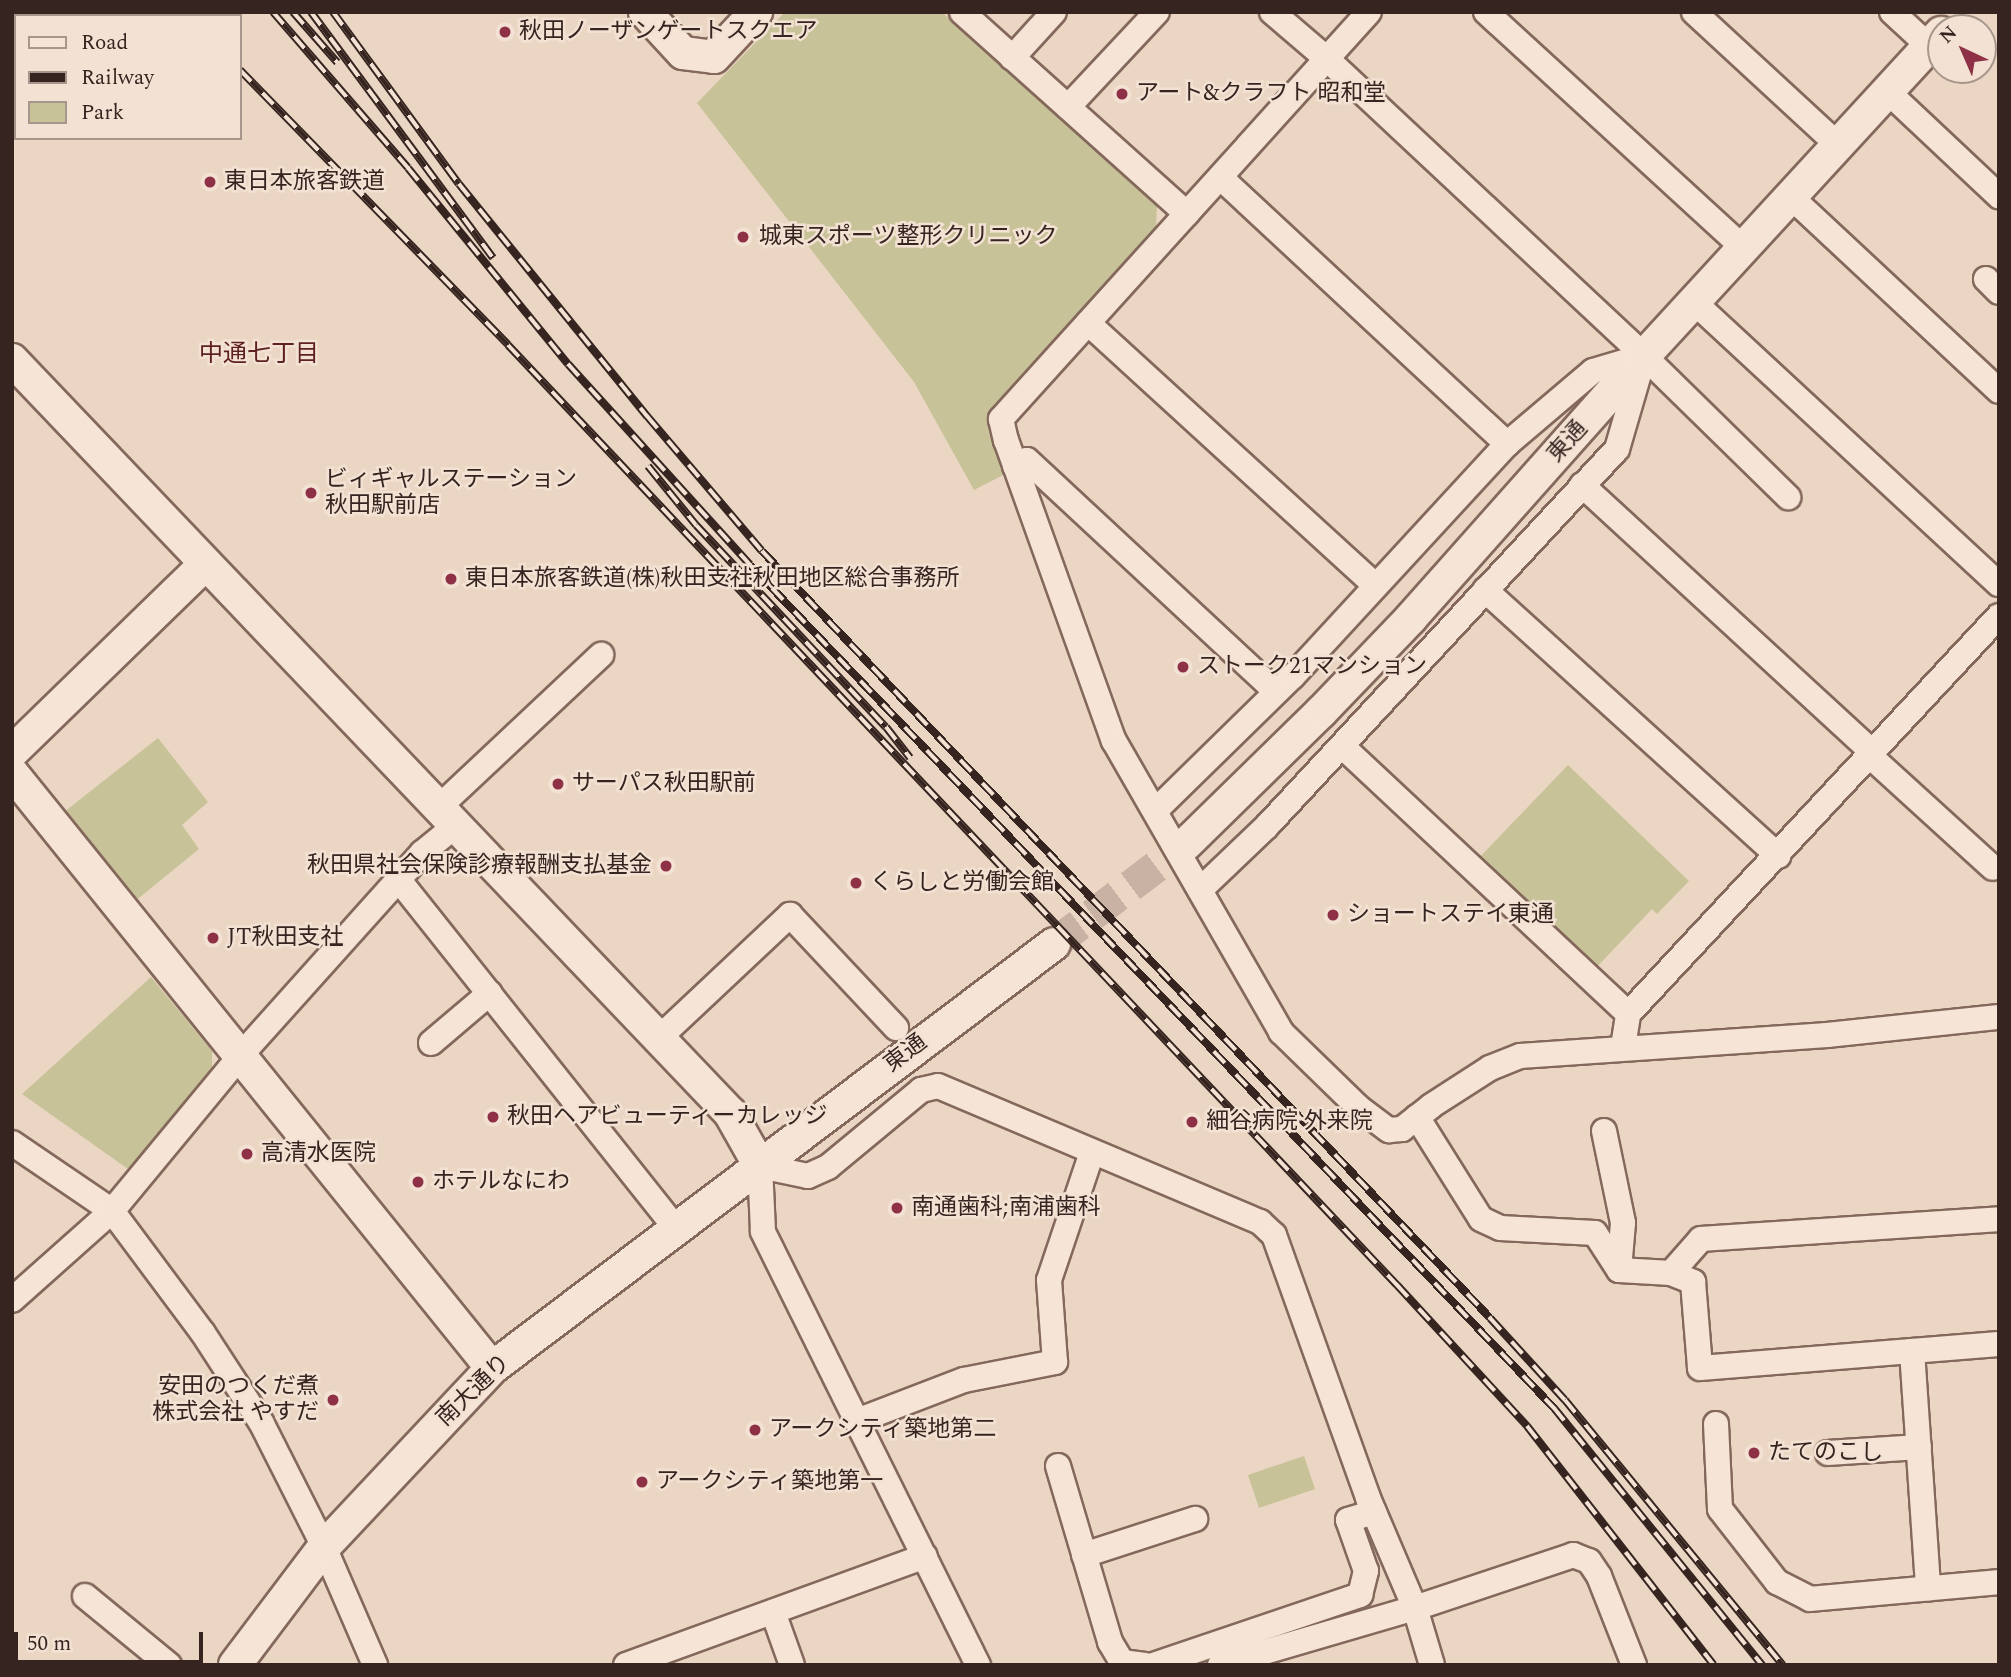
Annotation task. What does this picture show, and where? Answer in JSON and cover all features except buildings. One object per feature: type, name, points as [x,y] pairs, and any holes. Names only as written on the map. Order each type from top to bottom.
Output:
[{"type":"street","points":[[645,12],[683,53],[713,57],[755,12]]},
{"type":"street","points":[[962,12],[1187,214]]},
{"type":"street","points":[[1012,58],[1054,12]]},
{"type":"street","points":[[1068,107],[1157,12]]},
{"type":"street","points":[[1272,12],[1327,59],[1644,356],[1788,497]]},
{"type":"street","points":[[1370,12],[1001,419],[1015,466],[1114,741],[1281,1032],[1358,1107],[1389,1130],[1402,1129],[1490,1068],[1520,1056],[1623,1046],[1827,1035],[1999,1017]]},
{"type":"street","points":[[1486,12],[1744,248]]},
{"type":"street","points":[[1694,12],[1838,145]]},
{"type":"street","points":[[1892,12],[1927,30]]},
{"type":"street","name":"東通","points":[[1186,844],[1321,712],[1411,618],[1644,356],[1927,49]]},
{"type":"street","points":[[1887,91],[1999,196]]},
{"type":"street","points":[[1221,178],[1507,444]]},
{"type":"street","points":[[1791,197],[1999,391]]},
{"type":"street","points":[[1694,302],[1999,584]]},
{"type":"street","points":[[1088,323],[1376,585]]},
{"type":"street","points":[[1155,811],[1276,691],[1507,444],[1593,371],[1644,356]]},
{"type":"street","points":[[1200,890],[1267,826],[1617,449],[1644,356]]},
{"type":"street","points":[[12,360],[204,565],[730,1112],[760,1166],[763,1231],[978,1665]]},
{"type":"street","points":[[1015,466],[1027,460],[1276,691]]},
{"type":"street","points":[[1581,485],[1993,868]]},
{"type":"street","points":[[12,752],[204,565]]},
{"type":"street","points":[[1485,590],[1778,856]]},
{"type":"street","points":[[1623,1046],[1628,1014],[1999,616]]},
{"type":"street","points":[[12,1300],[112,1211],[240,1056],[422,853],[446,817],[601,655]]},
{"type":"street","points":[[1342,746],[1628,1014]]},
{"type":"street","points":[[12,773],[492,1368]]},
{"type":"street","points":[[398,879],[676,1230]]},
{"type":"street","points":[[659,1038],[790,915],[896,1028]]},
{"type":"street","name":"東通","points":[[760,1166],[1055,944]]},
{"type":"street","points":[[431,1043],[490,993]]},
{"type":"street","points":[[760,1166],[808,1175],[828,1167],[921,1090],[938,1086],[1091,1153],[1260,1222],[1274,1235],[1374,1512],[1415,1608],[1432,1665]]},
{"type":"street","points":[[1417,1117],[1481,1219],[1500,1228],[1595,1233],[1619,1270]]},
{"type":"street","points":[[1604,1132],[1623,1223],[1619,1270]]},
{"type":"street","points":[[12,1143],[112,1211],[203,1333],[262,1424],[324,1548],[375,1665]]},
{"type":"street","points":[[857,1421],[964,1380],[1055,1362],[1049,1280],[1091,1153]]},
{"type":"street","name":"南大通り","points":[[235,1665],[324,1548],[492,1368],[760,1166]]},
{"type":"street","points":[[1671,1273],[1701,1240],[1999,1219]]},
{"type":"street","points":[[1619,1270],[1671,1273],[1693,1282],[1699,1368],[1999,1344]]},
{"type":"street","points":[[1912,1351],[1928,1588]]},
{"type":"street","points":[[1716,1424],[1720,1509],[1777,1582],[1810,1599],[1999,1582]]},
{"type":"street","points":[[1828,1453],[1919,1447]]},
{"type":"street","points":[[1058,1466],[1110,1642],[1122,1662],[1145,1665]]},
{"type":"street","points":[[1153,1665],[1360,1595],[1366,1570],[1348,1520],[1374,1512]]},
{"type":"street","points":[[1084,1555],[1195,1519]]},
{"type":"street","points":[[1220,1665],[1415,1608],[1573,1555],[1589,1561],[1599,1576],[1633,1665]]},
{"type":"street","points":[[626,1665],[925,1556]]},
{"type":"street","points":[[85,1596],[169,1665]]},
{"type":"street","points":[[773,1612],[792,1665]]},
{"type":"green space","points":[[785,12],[942,12],[1157,206],[1156,226],[991,410],[994,429],[1011,471],[974,490],[914,382],[697,103]]},
{"type":"green space","points":[[158,738],[208,802],[182,825],[199,849],[134,902],[64,812]]},
{"type":"green space","points":[[1568,765],[1689,881],[1657,914],[1652,909],[1592,972],[1476,861]]},
{"type":"green space","points":[[151,977],[212,1051],[212,1070],[128,1169],[22,1094]]},
{"type":"green space","points":[[1304,1456],[1315,1489],[1259,1508],[1248,1475]]},
{"type":"tunnel","points":[[1054,944],[1186,844]]},
{"type":"railway","points":[[273,12],[408,168],[568,364],[750,565],[1554,1408],[1762,1665]]},
{"type":"railway","points":[[293,12],[337,62]]},
{"type":"railway","points":[[311,12],[493,258]]},
{"type":"railway","points":[[333,12],[459,184],[647,416],[762,551],[1490,1318],[1565,1400],[1783,1665]]},
{"type":"railway","points":[[242,72],[508,345],[1397,1285],[1527,1426],[1714,1665]]},
{"type":"railway","points":[[648,466],[696,525],[886,727],[910,758]]},
{"type":"place","name":"秋田ノーザンゲートスクエア","points":[[505,32]]},
{"type":"place","name":"アート&クラフト 昭和堂","points":[[1122,94]]},
{"type":"place","name":"東日本旅客鉄道","points":[[210,182]]},
{"type":"place","name":"城東スポーツ整形クリニック","points":[[743,237]]},
{"type":"place","name":"ビィギャルステーション 秋田駅前店","points":[[311,493]]},
{"type":"place","name":"東日本旅客鉄道(株)秋田支社秋田地区総合事務所","points":[[451,579]]},
{"type":"place","name":"ストーク21マンション","points":[[1183,667]]},
{"type":"place","name":"サーパス秋田駅前","points":[[558,784]]},
{"type":"place","name":"秋田県社会保険診療報酬支払基金","points":[[666,866]]},
{"type":"place","name":"くらしと労働会館","points":[[856,883]]},
{"type":"place","name":"ショートステイ東通","points":[[1333,915]]},
{"type":"place","name":"JT秋田支社","points":[[213,938]]},
{"type":"place","name":"秋田ヘアビューティーカレッジ","points":[[493,1117]]},
{"type":"place","name":"細谷病院 外来院","points":[[1192,1122]]},
{"type":"place","name":"高清水医院","points":[[247,1154]]},
{"type":"place","name":"ホテルなにわ","points":[[418,1182]]},
{"type":"place","name":"南通歯科;南浦歯科","points":[[897,1208]]},
{"type":"place","name":"安田のつくだ煮 株式会社 やすだ","points":[[333,1400]]},
{"type":"place","name":"アークシティ築地第二","points":[[755,1430]]},
{"type":"place","name":"たてのこし","points":[[1754,1453]]},
{"type":"place","name":"アークシティ築地第一","points":[[642,1482]]},
{"type":"district","name":"中通七丁目","points":[[259,355]]}]
